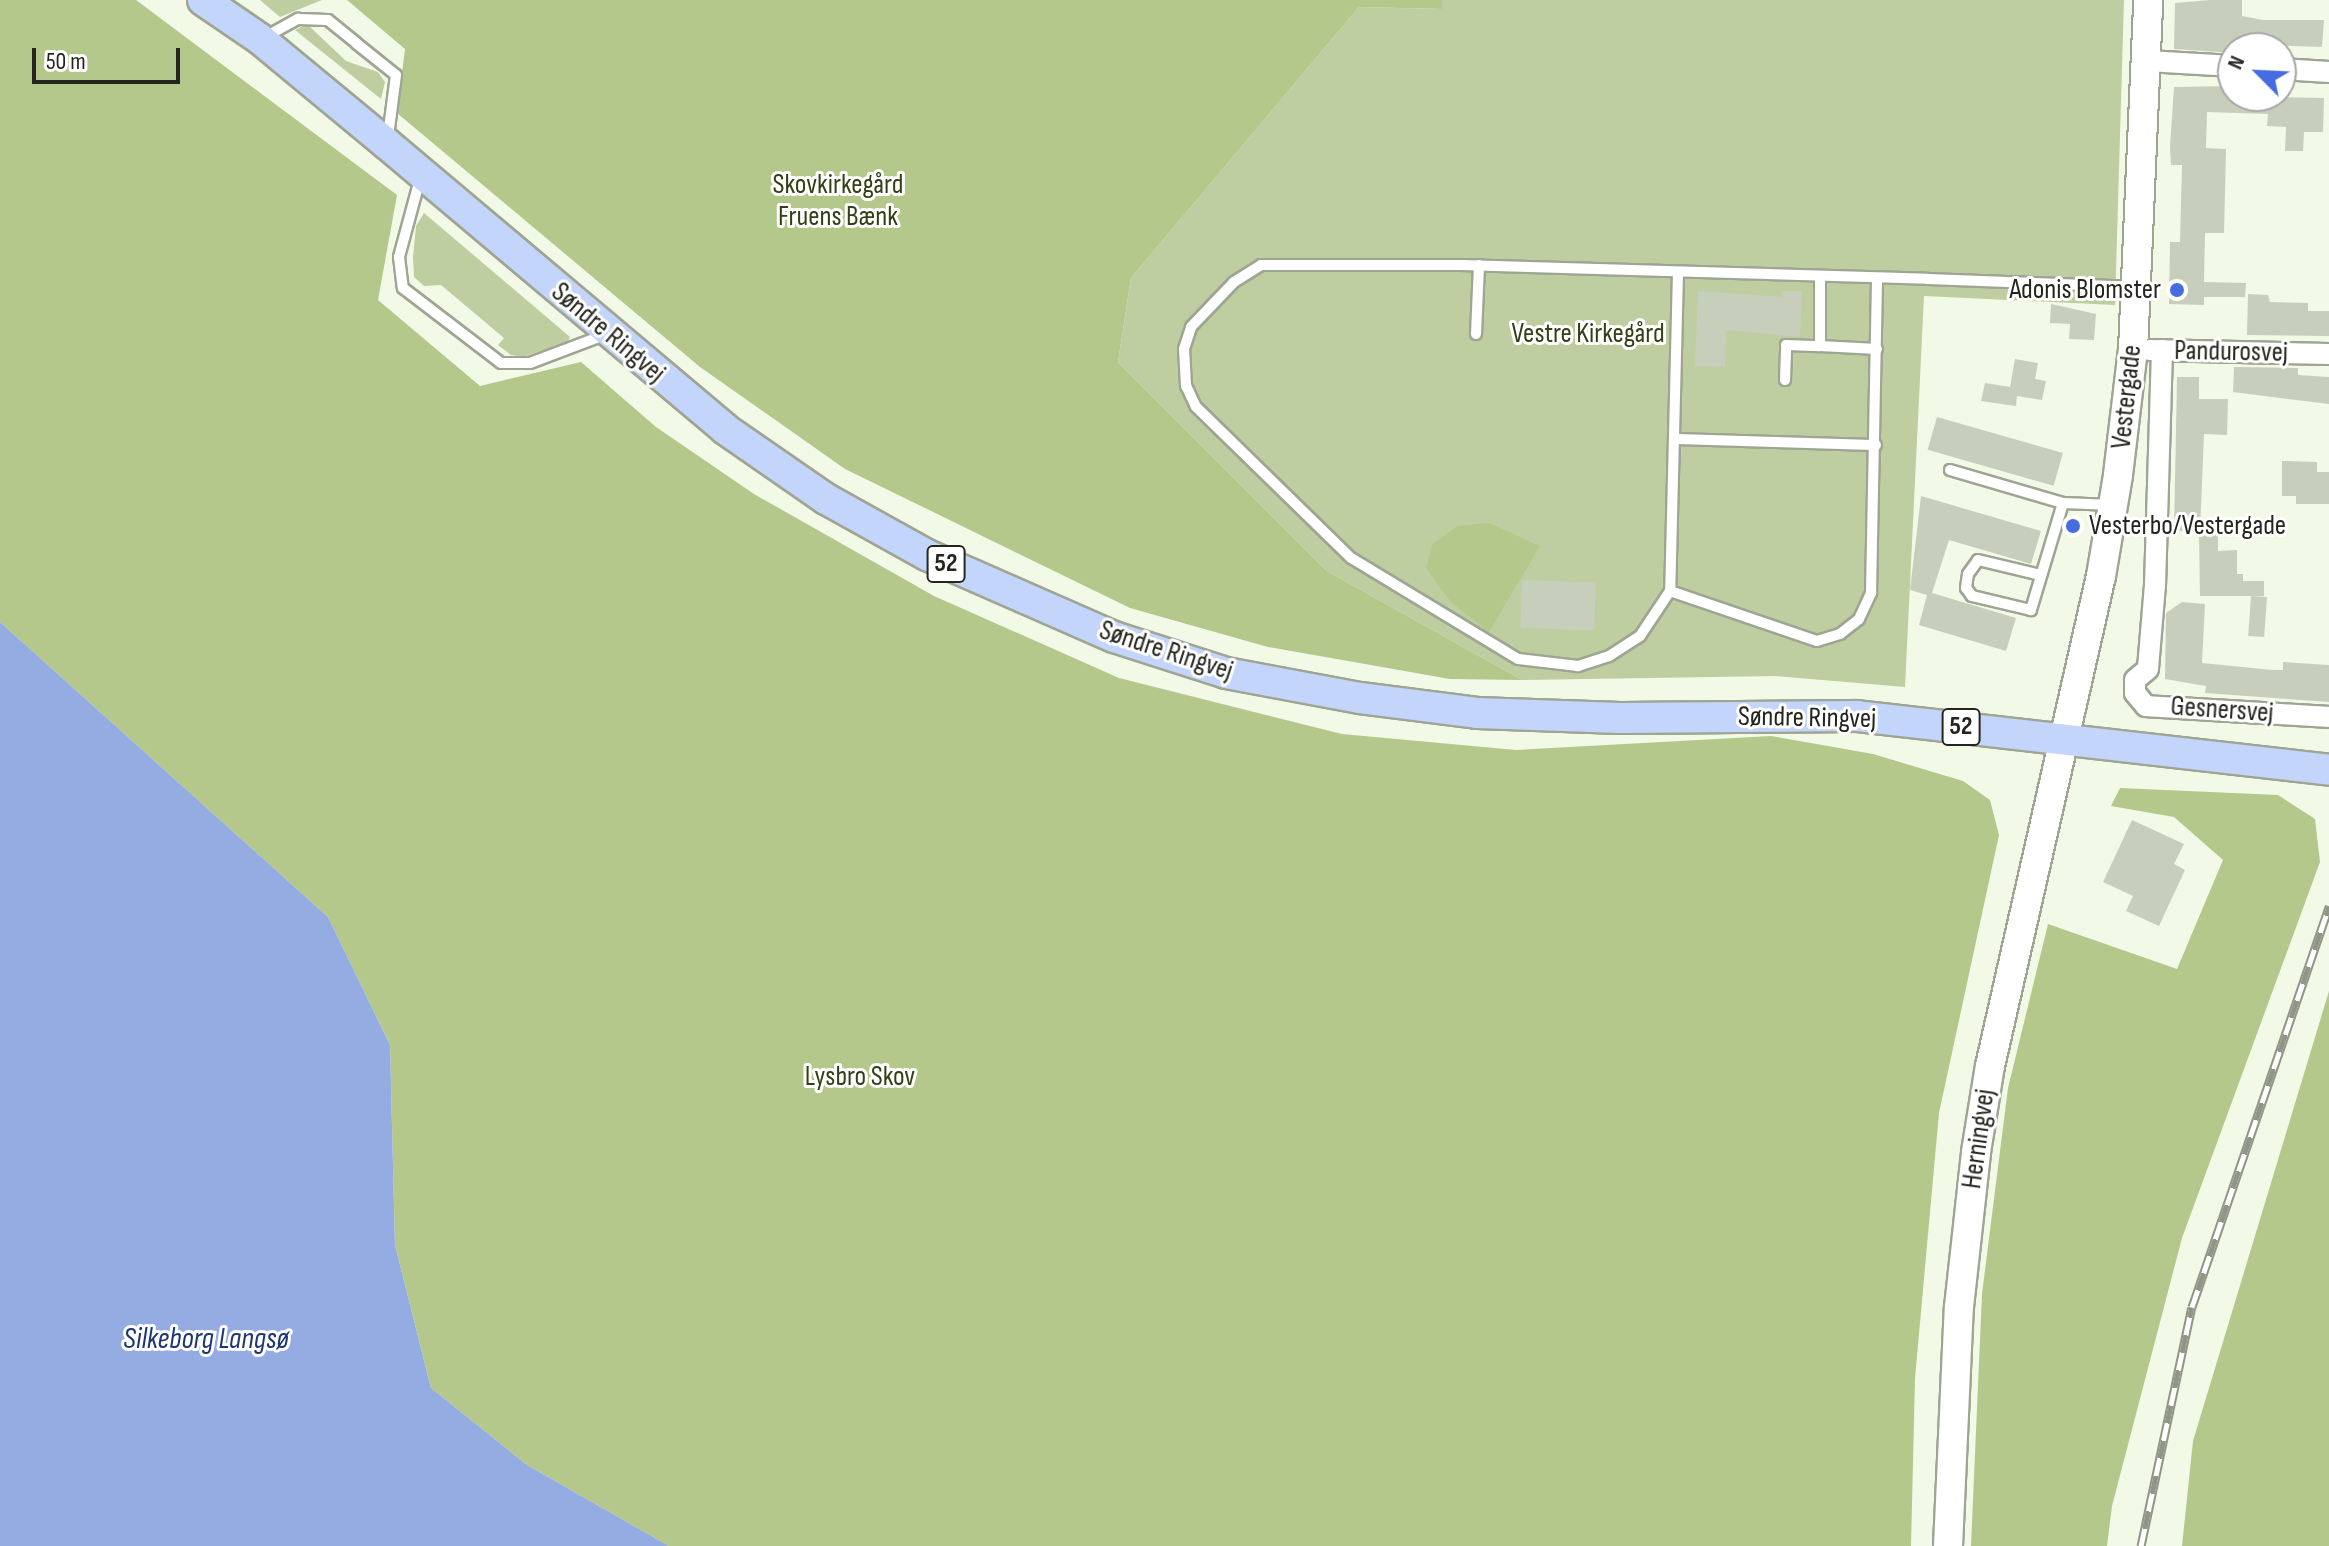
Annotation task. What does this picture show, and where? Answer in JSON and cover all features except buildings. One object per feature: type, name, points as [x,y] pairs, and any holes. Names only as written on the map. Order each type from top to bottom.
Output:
[{"type":"main road","name":"Søndre Ringvej","points":[[203,0],[260,39],[607,334],[737,438],[826,499],[914,548],[1114,637],[1226,673],[1477,713],[1620,718],[1857,716],[2329,770]]},
{"type":"street","name":"Vestergade","points":[[2065,740],[2113,505],[2133,350],[2148,0]]},
{"type":"street","points":[[2147,61],[2217,65]]},
{"type":"street","points":[[2297,70],[2329,72]]},
{"type":"street","name":"Pandurosvej","points":[[2133,350],[2329,354]]},
{"type":"street","name":"Gesnersvej","points":[[2162,350],[2150,655],[2148,669],[2135,680],[2135,693],[2146,706],[2329,717]]},
{"type":"street","name":"Herningvej","points":[[1948,1546],[1959,1307],[1976,1152],[1990,1066],[2065,740]]},
{"type":"lane","points":[[260,39],[298,19],[328,20],[396,75],[387,144]]},
{"type":"lane","points":[[422,174],[399,257],[403,288],[501,363],[530,363],[607,334]]},
{"type":"lane","points":[[1678,272],[1670,591],[1640,636],[1609,656],[1578,666],[1518,659],[1351,558],[1196,407],[1186,386],[1184,349],[1191,327],[1234,282],[1261,265],[1479,265],[2136,287]]},
{"type":"lane","points":[[1476,334],[1479,265]]},
{"type":"lane","points":[[1820,276],[1820,346]]},
{"type":"lane","points":[[1670,591],[1791,636],[1817,641],[1840,634],[1859,619],[1871,593],[1877,278]]},
{"type":"lane","points":[[1785,380],[1786,345],[1877,349]]},
{"type":"lane","points":[[1674,439],[1876,445]]},
{"type":"lane","points":[[1950,470],[2063,503],[2113,505]]},
{"type":"lane","points":[[2041,575],[1978,560],[1966,588],[1972,596],[2031,610],[2063,503]]},
{"type":"green space","name":"Lysbro Skov","points":[[0,0],[136,0],[397,195],[378,300],[480,386],[581,362],[656,427],[754,494],[934,596],[1119,678],[1342,734],[1516,750],[1771,736],[1873,754],[1963,781],[1990,800],[1999,835],[1939,1113],[1915,1378],[1911,1546],[669,1546],[527,1465],[431,1388],[395,1245],[390,1045],[328,917],[0,622]]},
{"type":"green space","points":[[260,0],[322,0],[280,17]]},
{"type":"green space","name":"Skovkirkegård Fruens Bænk","points":[[347,0],[1442,0],[1442,9],[1359,7],[1131,278],[1118,362],[1327,571],[1522,680],[1450,679],[1268,647],[1130,608],[845,469],[700,367],[397,113],[405,49]]},
{"type":"green space","name":"Vestre Kirkegård","points":[[1442,0],[2124,0],[2115,305],[1924,296],[1905,687],[1775,676],[1522,680],[1327,571],[1118,362],[1131,278],[1359,7],[1442,9]]},
{"type":"green space","points":[[307,24],[346,61],[378,72],[385,82],[381,99],[295,30]]},
{"type":"green space","points":[[424,213],[570,337],[568,341],[523,357],[511,355],[498,345],[504,338],[441,285],[424,286],[414,277],[413,257],[416,226]]},
{"type":"green space","points":[[1489,523],[1540,546],[1489,632],[1451,602],[1426,568],[1432,545],[1457,526]]},
{"type":"green space","points":[[2120,788],[2278,795],[2315,819],[2320,862],[2182,1238],[2112,1506],[2107,1546],[1971,1546],[1982,1294],[2008,1088],[2048,924],[2177,969],[2223,860],[2174,817],[2111,806]]},
{"type":"green space","points":[[2329,991],[2329,1546],[2182,1546],[2193,1441]]},
{"type":"water","name":"Silkeborg Langsø","points":[[0,622],[328,917],[390,1045],[395,1245],[431,1388],[527,1465],[669,1546],[0,1546]]},
{"type":"railway","points":[[2141,1546],[2192,1307],[2329,906]]},
{"type":"place","name":"Adonis Blomster","points":[[2177,290]]},
{"type":"place","name":"Vesterbo/Vestergade","points":[[2073,526]]}]
